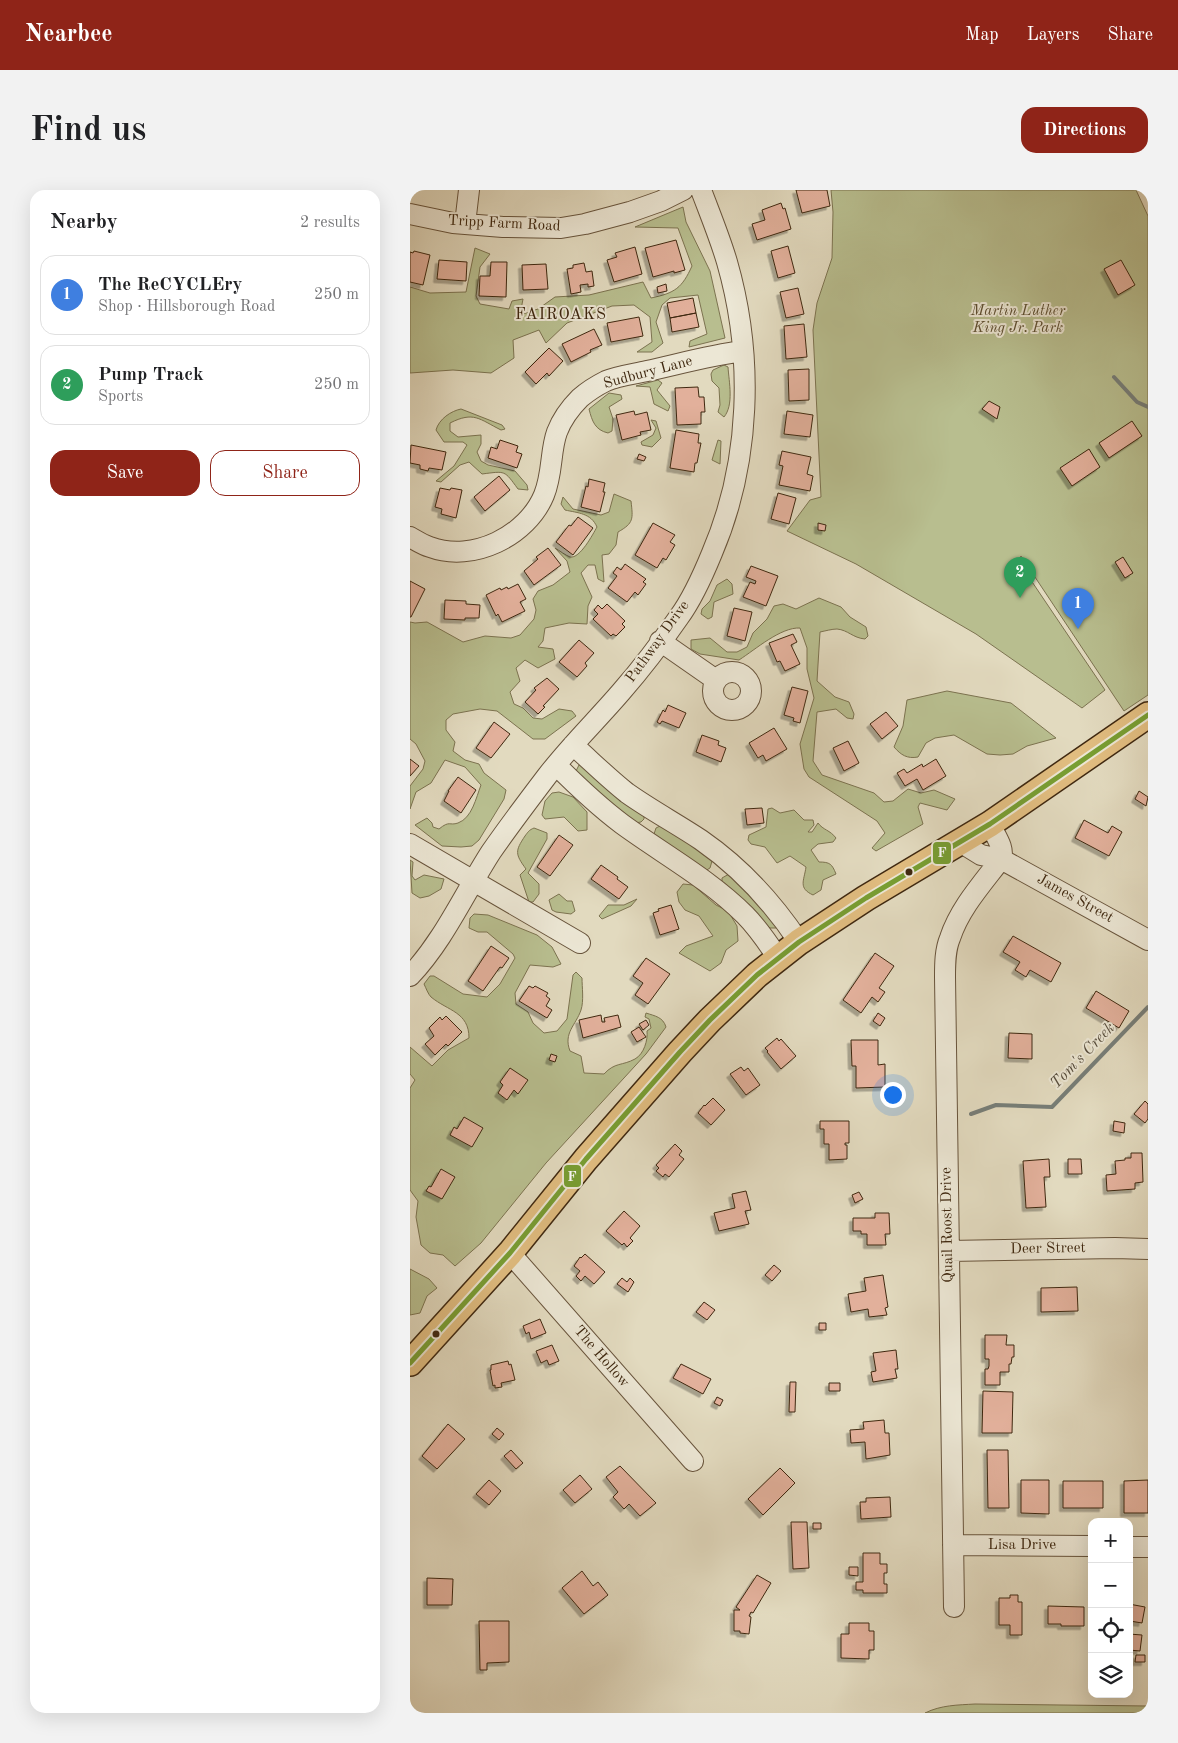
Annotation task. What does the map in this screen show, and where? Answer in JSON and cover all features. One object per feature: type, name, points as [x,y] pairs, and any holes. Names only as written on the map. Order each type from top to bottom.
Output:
[{"type":"main road","points":[[410,1363],[510,1253],[586,1159],[680,1052],[739,992],[799,942],[866,898],[990,824],[1148,715]]},
{"type":"street","points":[[465,224],[469,190]]},
{"type":"street","name":"Tripp Farm Road","points":[[410,214],[453,223],[503,227],[560,228],[585,224],[630,212],[661,201],[683,190]]},
{"type":"street","name":"Pathway Drive","points":[[410,976],[418,968],[450,923],[491,853],[556,765],[627,684],[681,616],[720,535],[736,480],[741,453],[744,388],[743,351],[735,296],[727,262],[701,190]]},
{"type":"street","name":"Sudbury Lane","points":[[410,537],[431,548],[449,551],[468,551],[488,547],[499,542],[519,528],[534,512],[543,496],[550,475],[557,432],[568,412],[582,396],[606,381],[743,351]]},
{"type":"street","points":[[660,641],[716,680]]},
{"type":"street","points":[[573,745],[611,781],[657,813],[702,840],[726,859],[768,902],[787,924],[799,942]]},
{"type":"street","points":[[556,765],[588,797],[705,883],[746,916],[778,958]]},
{"type":"street","points":[[640,836],[657,813]]},
{"type":"street","points":[[990,824],[1002,847],[1001,860]]},
{"type":"street","name":"James Street","points":[[960,842],[980,855],[1001,860],[1148,940]]},
{"type":"street","points":[[410,844],[580,943]]},
{"type":"street","points":[[705,883],[726,859]]},
{"type":"street","name":"Quail Roost Drive","points":[[954,1607],[946,958],[950,938],[966,904],[1001,860]]},
{"type":"street","name":"Deer Street","points":[[949,1251],[1148,1249]]},
{"type":"street","name":"The Hollow","points":[[510,1253],[693,1461]]},
{"type":"street","name":"Lisa Drive","points":[[953,1545],[1088,1546]]},
{"type":"street","points":[[1133,1547],[1148,1547]]},
{"type":"green space","name":"Martin Luther King Jr. Park","points":[[831,190],[1136,190],[1148,216],[1148,695],[1124,711],[1021,556],[1018,561],[1105,690],[1082,708],[976,634],[856,564],[787,531],[810,500],[821,497],[813,330],[817,303],[832,258],[833,212]]},
{"type":"green space","points":[[683,207],[686,222],[710,271],[725,338],[689,347],[690,341],[707,334],[698,295],[670,298],[662,305],[656,322],[663,343],[652,352],[637,352],[652,342],[650,317],[634,305],[612,306],[567,323],[546,343],[539,330],[513,340],[514,358],[491,373],[453,370],[410,373],[410,287],[430,293],[466,292],[475,248],[490,254],[480,267],[476,296],[480,304],[509,309],[512,301],[523,299],[520,315],[538,309],[555,297],[589,295],[643,282],[651,298],[666,294],[677,288],[685,280],[692,266],[678,228],[635,227]]},
{"type":"green space","points":[[724,365],[728,367],[730,400],[724,417],[718,412],[720,405],[719,388],[712,381],[711,374],[713,370]]},
{"type":"green space","points":[[658,380],[662,383],[657,390],[670,406],[668,411],[654,404],[650,387],[636,386]]},
{"type":"green space","points":[[609,393],[621,395],[622,399],[609,407],[613,419],[612,431],[608,433],[600,430],[595,424],[589,409]]},
{"type":"green space","points":[[461,409],[502,425],[505,429],[501,430],[476,418],[465,417],[450,423],[450,431],[458,437],[481,435],[481,444],[477,452],[481,461],[488,465],[515,471],[527,485],[528,490],[518,489],[504,473],[482,474],[469,462],[460,465],[441,482],[436,481],[454,466],[467,445],[463,442],[444,442],[436,430],[446,416]]},
{"type":"green space","points":[[651,420],[656,421],[661,438],[652,447],[642,445],[641,442],[653,435],[656,428]]},
{"type":"green space","points":[[718,440],[721,441],[720,464],[712,460]]},
{"type":"green space","points":[[614,494],[631,501],[632,516],[630,523],[618,532],[616,545],[609,554],[602,555],[604,582],[598,579],[595,565],[588,565],[581,573],[592,597],[588,606],[587,624],[569,623],[545,628],[543,641],[538,647],[553,649],[555,659],[538,668],[525,660],[516,668],[520,681],[510,692],[514,704],[523,708],[533,718],[542,719],[559,709],[572,711],[576,716],[545,739],[533,739],[497,711],[480,709],[453,714],[446,720],[446,730],[455,742],[453,751],[465,760],[479,764],[484,773],[506,790],[504,799],[479,840],[472,846],[442,846],[415,825],[427,818],[433,827],[439,829],[445,825],[455,824],[463,820],[473,807],[481,785],[465,767],[445,760],[431,783],[416,792],[410,809],[410,786],[423,769],[425,761],[416,744],[410,739],[410,622],[427,622],[463,642],[485,636],[511,638],[520,635],[534,619],[536,610],[533,599],[538,591],[553,585],[570,572],[567,561],[555,548],[570,557],[574,557],[586,545],[597,527],[588,516],[565,510],[561,504],[563,497],[573,509],[601,515],[609,512]]},
{"type":"green space","points":[[727,579],[732,584],[733,594],[714,602],[712,617],[708,619],[701,614],[702,609],[710,601],[717,585]]},
{"type":"green space","points":[[819,598],[841,607],[850,617],[866,627],[868,636],[865,639],[837,629],[820,632],[817,681],[835,697],[849,702],[854,714],[853,719],[847,718],[836,709],[817,712],[813,761],[822,775],[874,793],[884,802],[893,801],[908,789],[921,793],[934,790],[955,799],[947,810],[920,803],[918,807],[923,824],[876,851],[872,848],[885,833],[877,821],[809,777],[804,769],[800,744],[814,698],[807,669],[807,648],[800,628],[777,635],[739,660],[700,654],[691,649],[691,640],[710,638],[727,652],[737,652],[747,647],[753,633],[767,619],[774,606],[783,604],[796,609]]},
{"type":"green space","points":[[947,691],[1011,703],[1056,738],[1027,746],[1013,754],[1000,755],[987,754],[954,735],[935,738],[926,743],[918,757],[907,757],[902,754],[894,747],[903,726],[907,700]]},
{"type":"green space","points":[[579,765],[582,765],[644,813],[644,819],[641,822],[635,823],[577,774],[576,771]]},
{"type":"green space","points":[[559,792],[573,797],[587,812],[587,830],[578,831],[564,817],[545,819],[542,815],[545,801],[552,793]]},
{"type":"green space","points":[[772,808],[780,813],[794,810],[804,820],[813,820],[814,825],[808,832],[812,832],[818,823],[836,838],[833,842],[818,844],[811,850],[819,862],[830,864],[836,874],[823,880],[821,890],[813,895],[805,890],[803,884],[806,867],[790,856],[777,863],[765,847],[751,844],[748,840],[749,835],[766,827],[768,809]]},
{"type":"green space","points":[[662,825],[712,861],[710,868],[705,871],[654,834],[656,828]]},
{"type":"green space","points":[[534,828],[547,833],[547,839],[528,873],[539,884],[539,894],[533,902],[529,902],[520,875],[526,869],[518,856],[518,849],[525,836]]},
{"type":"green space","points":[[410,860],[413,862],[412,876],[415,880],[424,875],[444,879],[441,889],[429,896],[420,898],[412,893]]},
{"type":"green space","points":[[729,874],[778,925],[776,928],[770,928],[722,882],[722,878]]},
{"type":"green space","points":[[683,884],[693,885],[716,905],[728,911],[737,926],[738,941],[726,950],[721,963],[710,971],[679,953],[686,946],[713,936],[699,916],[685,910],[679,902],[677,892]]},
{"type":"green space","points":[[559,894],[567,901],[572,901],[575,911],[571,914],[552,910],[549,900]]},
{"type":"green space","points":[[637,899],[631,906],[602,919],[599,916],[608,905],[624,905]]},
{"type":"green space","points":[[474,914],[488,915],[537,935],[552,947],[561,964],[553,967],[530,965],[515,993],[516,1004],[528,1012],[533,1023],[544,1033],[557,1031],[567,1019],[573,975],[576,972],[582,978],[582,1006],[569,1034],[568,1045],[570,1051],[581,1056],[584,1073],[604,1074],[615,1066],[638,1057],[645,1046],[647,1031],[651,1028],[649,1019],[645,1017],[646,1013],[661,1019],[666,1027],[646,1054],[546,1163],[481,1243],[455,1266],[443,1255],[430,1253],[421,1245],[416,1217],[418,1201],[410,1190],[410,1088],[415,1080],[410,1074],[410,1047],[432,1066],[448,1050],[469,1038],[468,1029],[461,1017],[429,994],[424,984],[430,976],[434,976],[463,994],[487,997],[500,984],[515,958],[513,954],[487,932],[478,932],[469,928],[470,918]]},
{"type":"green space","points":[[410,1269],[429,1279],[437,1288],[427,1296],[420,1313],[410,1315]]},
{"type":"green space","points":[[975,1704],[1148,1706],[1148,1713],[925,1713],[943,1707]]},
{"type":"building","points":[[796,190],[827,190],[830,206],[802,213]]},
{"type":"building","points":[[781,203],[783,209],[785,208],[791,229],[757,240],[752,224],[765,220],[762,210]]},
{"type":"building","points":[[676,240],[685,270],[653,277],[645,248]]},
{"type":"building","points":[[788,246],[795,273],[778,278],[771,251]]},
{"type":"building","points":[[635,247],[642,274],[614,282],[607,260],[617,257],[615,253]]},
{"type":"building","points":[[414,251],[430,255],[423,285],[410,282],[410,252],[413,253]]},
{"type":"building","points":[[439,260],[467,262],[466,281],[437,279]]},
{"type":"building","points":[[1121,260],[1135,285],[1118,295],[1104,269]]},
{"type":"building","points":[[491,262],[507,262],[506,297],[479,296],[480,276],[490,276]]},
{"type":"building","points":[[584,263],[586,272],[592,271],[594,286],[588,287],[588,284],[580,285],[581,292],[571,294],[567,269],[573,268],[573,265]]},
{"type":"building","points":[[546,264],[548,289],[523,290],[522,265]]},
{"type":"building","points":[[666,284],[667,291],[658,293],[657,287]]},
{"type":"building","points":[[798,288],[804,314],[786,318],[780,292]]},
{"type":"building","points":[[693,298],[696,313],[670,318],[667,303]]},
{"type":"building","points":[[696,313],[699,327],[672,332],[670,318]]},
{"type":"building","points":[[639,317],[643,336],[611,342],[607,323]]},
{"type":"building","points":[[804,324],[807,357],[786,359],[784,326]]},
{"type":"building","points":[[594,329],[602,345],[571,362],[562,344]]},
{"type":"building","points":[[549,348],[563,361],[549,376],[547,373],[536,384],[525,372]]},
{"type":"building","points":[[809,369],[809,400],[789,401],[788,370]]},
{"type":"building","points":[[698,387],[699,397],[704,397],[705,412],[701,412],[701,424],[677,425],[675,388]]},
{"type":"building","points":[[989,401],[1000,407],[997,419],[982,409]]},
{"type":"building","points":[[634,411],[635,415],[647,412],[651,430],[640,432],[641,435],[622,440],[616,415]]},
{"type":"building","points":[[787,411],[813,415],[810,437],[784,434]]},
{"type":"building","points":[[1132,421],[1142,436],[1109,458],[1099,443]]},
{"type":"building","points":[[676,430],[699,434],[698,443],[701,443],[694,472],[670,468]]},
{"type":"building","points":[[500,440],[518,446],[516,452],[522,454],[517,468],[488,458],[491,447],[497,449]]},
{"type":"building","points":[[411,445],[446,452],[442,470],[429,468],[428,471],[420,469],[420,465],[410,463]]},
{"type":"building","points":[[1089,449],[1100,467],[1072,486],[1060,468]]},
{"type":"building","points":[[782,451],[811,457],[807,474],[813,476],[810,491],[779,485],[783,466],[779,465]]},
{"type":"building","points":[[639,454],[646,457],[644,461],[637,459]]},
{"type":"building","points":[[499,476],[510,490],[485,511],[474,497]]},
{"type":"building","points":[[589,479],[605,483],[603,492],[605,492],[600,512],[581,507]]},
{"type":"building","points":[[440,488],[462,490],[456,518],[441,514],[442,509],[435,507]]},
{"type":"building","points":[[778,493],[796,498],[789,524],[771,519]]},
{"type":"building","points":[[578,517],[593,528],[573,555],[556,542]]},
{"type":"building","points":[[653,523],[675,535],[670,542],[675,545],[666,560],[663,558],[657,568],[635,555]]},
{"type":"building","points":[[818,523],[826,525],[825,531],[818,530]]},
{"type":"building","points":[[548,548],[561,565],[534,585],[524,571],[538,559],[536,557]]},
{"type":"building","points":[[1123,557],[1133,573],[1125,578],[1115,562]]},
{"type":"building","points":[[625,564],[646,579],[643,582],[646,584],[638,595],[635,592],[627,602],[608,588],[617,576],[613,573],[617,567],[621,570]]},
{"type":"building","points":[[751,566],[778,576],[766,606],[743,597],[750,582],[755,584],[756,581],[746,577]]},
{"type":"building","points":[[410,581],[425,589],[411,617],[410,617]]},
{"type":"building","points":[[518,584],[526,599],[520,602],[525,611],[502,622],[498,614],[496,616],[486,595],[500,588],[501,590],[507,587],[508,589]]},
{"type":"building","points":[[445,600],[466,601],[466,604],[480,605],[479,618],[465,618],[465,620],[444,619]]},
{"type":"building","points":[[607,604],[625,621],[622,624],[625,627],[616,636],[613,634],[611,636],[593,619],[598,614],[594,610],[598,605],[602,609]]},
{"type":"building","points":[[734,608],[752,612],[745,641],[727,636]]},
{"type":"building","points":[[793,634],[797,642],[791,645],[800,664],[785,671],[780,661],[777,662],[769,643]]},
{"type":"building","points":[[579,640],[594,653],[585,663],[587,666],[577,677],[559,662]]},
{"type":"building","points":[[547,678],[559,689],[538,714],[525,702],[536,690],[534,688]]},
{"type":"building","points":[[792,687],[808,691],[800,723],[793,721],[794,718],[784,715]]},
{"type":"building","points":[[668,705],[686,713],[679,728],[662,721],[660,724],[657,722]]},
{"type":"building","points":[[886,712],[898,726],[882,739],[870,724]]},
{"type":"building","points":[[494,722],[510,734],[491,758],[476,748]]},
{"type":"building","points":[[774,728],[787,749],[766,761],[763,755],[758,758],[749,743]]},
{"type":"building","points":[[702,735],[719,741],[718,745],[726,748],[721,762],[696,752]]},
{"type":"building","points":[[848,741],[859,763],[844,771],[833,748]]},
{"type":"building","points":[[410,759],[419,766],[410,776]]},
{"type":"building","points":[[936,759],[946,776],[923,790],[917,779],[905,786],[897,773],[904,769],[907,773],[922,764],[923,767]]},
{"type":"building","points":[[458,777],[476,790],[461,813],[444,801],[448,791]]},
{"type":"building","points":[[1139,791],[1148,797],[1146,806],[1135,799]]},
{"type":"building","points":[[762,808],[764,823],[747,825],[745,809]]},
{"type":"building","points":[[1084,820],[1108,833],[1112,826],[1122,832],[1109,856],[1075,838]]},
{"type":"building","points":[[559,835],[573,845],[550,876],[537,867]]},
{"type":"building","points":[[601,865],[628,887],[619,899],[591,879]]},
{"type":"building","points":[[671,905],[679,929],[660,935],[653,913],[659,911],[658,909]]},
{"type":"building","points":[[1013,936],[1061,963],[1051,982],[1030,970],[1026,977],[1015,970],[1020,962],[1003,952]]},
{"type":"building","points":[[491,946],[509,958],[483,991],[468,981]]},
{"type":"building","points":[[875,953],[894,966],[879,988],[885,992],[878,1002],[872,997],[861,1013],[843,1000]]},
{"type":"building","points":[[646,958],[670,974],[648,1004],[635,995],[643,983],[633,976]]},
{"type":"building","points":[[529,986],[533,988],[535,986],[548,993],[546,996],[550,999],[546,1006],[552,1010],[547,1018],[519,1001]]},
{"type":"building","points":[[1096,991],[1129,1011],[1119,1028],[1086,1008]]},
{"type":"building","points":[[878,1013],[885,1018],[880,1026],[873,1021]]},
{"type":"building","points":[[601,1015],[602,1022],[605,1022],[604,1018],[618,1015],[621,1027],[583,1038],[579,1020]]},
{"type":"building","points":[[446,1016],[462,1032],[448,1046],[446,1044],[435,1055],[425,1044],[434,1036],[429,1028],[440,1017],[442,1020]]},
{"type":"building","points":[[646,1020],[649,1025],[643,1030],[639,1024]]},
{"type":"building","points":[[639,1027],[646,1037],[637,1042],[631,1032]]},
{"type":"building","points":[[1009,1033],[1032,1034],[1032,1059],[1008,1058]]},
{"type":"building","points":[[777,1038],[779,1041],[781,1039],[796,1056],[781,1069],[765,1048]]},
{"type":"building","points":[[851,1040],[878,1040],[878,1065],[885,1064],[885,1087],[856,1088],[856,1066],[852,1066]]},
{"type":"building","points":[[551,1054],[557,1056],[555,1062],[549,1060]]},
{"type":"building","points":[[741,1067],[744,1071],[748,1068],[760,1085],[746,1095],[730,1074]]},
{"type":"building","points":[[510,1068],[528,1080],[518,1094],[514,1090],[507,1100],[498,1093],[503,1085],[500,1082]]},
{"type":"building","points":[[713,1098],[725,1110],[711,1125],[698,1113]]},
{"type":"building","points":[[1145,1101],[1148,1104],[1148,1119],[1145,1123],[1134,1114]]},
{"type":"building","points":[[464,1117],[483,1128],[472,1147],[450,1135],[454,1127],[457,1129]]},
{"type":"building","points":[[820,1121],[849,1121],[849,1143],[845,1143],[847,1145],[847,1159],[829,1160],[829,1144],[824,1144],[824,1129],[820,1129]]},
{"type":"building","points":[[1114,1121],[1125,1123],[1124,1133],[1113,1131]]},
{"type":"building","points":[[675,1144],[682,1151],[679,1155],[684,1159],[669,1177],[665,1174],[663,1177],[656,1171],[659,1168],[656,1165]]},
{"type":"building","points":[[1131,1153],[1142,1153],[1143,1182],[1135,1183],[1135,1189],[1107,1191],[1106,1175],[1116,1174],[1115,1161],[1131,1158]]},
{"type":"building","points":[[1049,1159],[1050,1177],[1044,1177],[1046,1207],[1026,1208],[1023,1161]]},
{"type":"building","points":[[1068,1159],[1081,1159],[1082,1174],[1068,1174]]},
{"type":"building","points":[[441,1169],[455,1177],[442,1199],[426,1191],[429,1186],[431,1187]]},
{"type":"building","points":[[746,1191],[751,1210],[745,1211],[749,1224],[719,1231],[714,1213],[735,1208],[732,1194]]},
{"type":"building","points":[[859,1192],[863,1199],[855,1203],[852,1195]]},
{"type":"building","points":[[624,1211],[640,1226],[630,1238],[633,1241],[627,1247],[606,1231]]},
{"type":"building","points":[[875,1213],[889,1213],[890,1234],[885,1234],[886,1245],[867,1245],[867,1234],[861,1234],[861,1231],[853,1231],[853,1218],[875,1218]]},
{"type":"building","points":[[585,1254],[605,1272],[594,1284],[585,1276],[581,1281],[576,1276],[580,1271],[574,1266],[580,1257]]},
{"type":"building","points":[[774,1265],[781,1271],[772,1281],[765,1275]]},
{"type":"building","points":[[883,1275],[888,1307],[885,1308],[887,1315],[869,1317],[868,1309],[851,1312],[848,1294],[866,1291],[864,1278]]},
{"type":"building","points":[[622,1278],[627,1282],[630,1278],[634,1282],[628,1292],[617,1284]]},
{"type":"building","points":[[1077,1287],[1078,1311],[1041,1312],[1041,1288]]},
{"type":"building","points":[[704,1302],[715,1310],[707,1320],[696,1312]]},
{"type":"building","points":[[540,1319],[546,1333],[531,1339],[529,1332],[526,1334],[523,1326]]},
{"type":"building","points":[[819,1323],[826,1323],[826,1330],[819,1330]]},
{"type":"building","points":[[985,1335],[1007,1335],[1006,1345],[1014,1345],[1014,1357],[1012,1357],[1011,1364],[1009,1364],[1009,1372],[1000,1372],[1000,1385],[985,1385],[985,1369],[988,1369],[989,1359],[985,1359]]},
{"type":"building","points":[[552,1345],[559,1361],[549,1365],[547,1360],[541,1363],[536,1351]]},
{"type":"building","points":[[896,1350],[898,1369],[895,1369],[897,1378],[873,1382],[871,1372],[876,1371],[873,1353]]},
{"type":"building","points":[[508,1361],[509,1365],[511,1364],[515,1380],[501,1383],[502,1387],[495,1388],[490,1370],[491,1365]]},
{"type":"building","points":[[681,1364],[711,1379],[703,1394],[673,1378]]},
{"type":"building","points":[[790,1382],[796,1382],[795,1412],[789,1412]]},
{"type":"building","points":[[829,1383],[840,1383],[840,1391],[829,1391]]},
{"type":"building","points":[[983,1391],[1013,1392],[1012,1433],[982,1433]]},
{"type":"building","points":[[717,1397],[723,1400],[720,1406],[714,1403]]},
{"type":"building","points":[[884,1420],[885,1433],[889,1433],[890,1455],[866,1459],[865,1442],[851,1443],[850,1430],[864,1429],[863,1422]]},
{"type":"building","points":[[448,1424],[465,1439],[437,1469],[422,1456]]},
{"type":"building","points":[[497,1428],[504,1434],[499,1440],[492,1434]]},
{"type":"building","points":[[511,1450],[523,1463],[516,1469],[504,1456]]},
{"type":"building","points":[[987,1450],[1008,1450],[1009,1508],[988,1508]]},
{"type":"building","points":[[620,1466],[656,1503],[640,1516],[629,1504],[624,1509],[613,1497],[618,1492],[606,1477]]},
{"type":"building","points":[[780,1468],[795,1483],[763,1515],[748,1499]]},
{"type":"building","points":[[580,1475],[592,1489],[575,1503],[563,1490]]},
{"type":"building","points":[[489,1480],[501,1491],[489,1505],[476,1494]]},
{"type":"building","points":[[1021,1480],[1049,1480],[1049,1514],[1021,1513]]},
{"type":"building","points":[[1148,1480],[1148,1513],[1124,1513],[1124,1481]]},
{"type":"building","points":[[1063,1481],[1103,1481],[1103,1508],[1063,1508]]},
{"type":"building","points":[[890,1497],[891,1517],[861,1519],[860,1502],[866,1502],[866,1498]]},
{"type":"building","points":[[791,1522],[807,1522],[809,1568],[793,1569]]},
{"type":"building","points":[[813,1523],[821,1523],[821,1529],[813,1529]]},
{"type":"building","points":[[863,1553],[880,1553],[880,1564],[887,1564],[887,1573],[884,1573],[884,1584],[887,1584],[887,1593],[863,1593],[863,1590],[856,1590],[856,1582],[863,1582]]},
{"type":"building","points":[[849,1567],[858,1567],[858,1576],[849,1575]]},
{"type":"building","points":[[582,1571],[593,1586],[598,1582],[608,1595],[584,1614],[562,1588]]},
{"type":"building","points":[[757,1575],[771,1583],[753,1613],[751,1612],[749,1616],[751,1617],[749,1634],[734,1631],[734,1610],[740,1610],[736,1607]]},
{"type":"building","points":[[427,1578],[453,1579],[452,1605],[427,1605]]},
{"type":"building","points":[[1010,1595],[1018,1595],[1018,1602],[1022,1602],[1022,1635],[1010,1635],[1010,1625],[999,1625],[999,1598],[1010,1598]]},
{"type":"building","points":[[1133,1605],[1145,1607],[1142,1623],[1133,1622]]},
{"type":"building","points":[[1048,1606],[1084,1607],[1084,1626],[1048,1624]]},
{"type":"building","points":[[479,1621],[509,1621],[509,1662],[487,1663],[487,1670],[480,1670]]},
{"type":"building","points":[[849,1623],[869,1623],[869,1631],[874,1631],[874,1650],[869,1650],[869,1659],[841,1658],[841,1634],[849,1634]]},
{"type":"building","points":[[1133,1634],[1142,1635],[1140,1651],[1133,1650]]},
{"type":"building","points":[[1136,1655],[1145,1655],[1145,1662],[1135,1662]]},
{"type":"waterway","points":[[1114,377],[1137,402],[1148,407]]},
{"type":"waterway","name":"Tom's Creek","points":[[971,1114],[996,1105],[1052,1107],[1148,1007]]},
{"type":"transit line","name":"F","points":[[410,1363],[510,1253],[586,1159],[680,1052],[757,975],[799,942],[866,898],[990,824],[1148,715]]},
{"type":"place","name":"Pump Track","points":[[1020,598]]},
{"type":"place","name":"The ReCYCLEry","points":[[1078,629]]},
{"type":"district","name":"FAIROAKS","points":[[561,315]]}]
